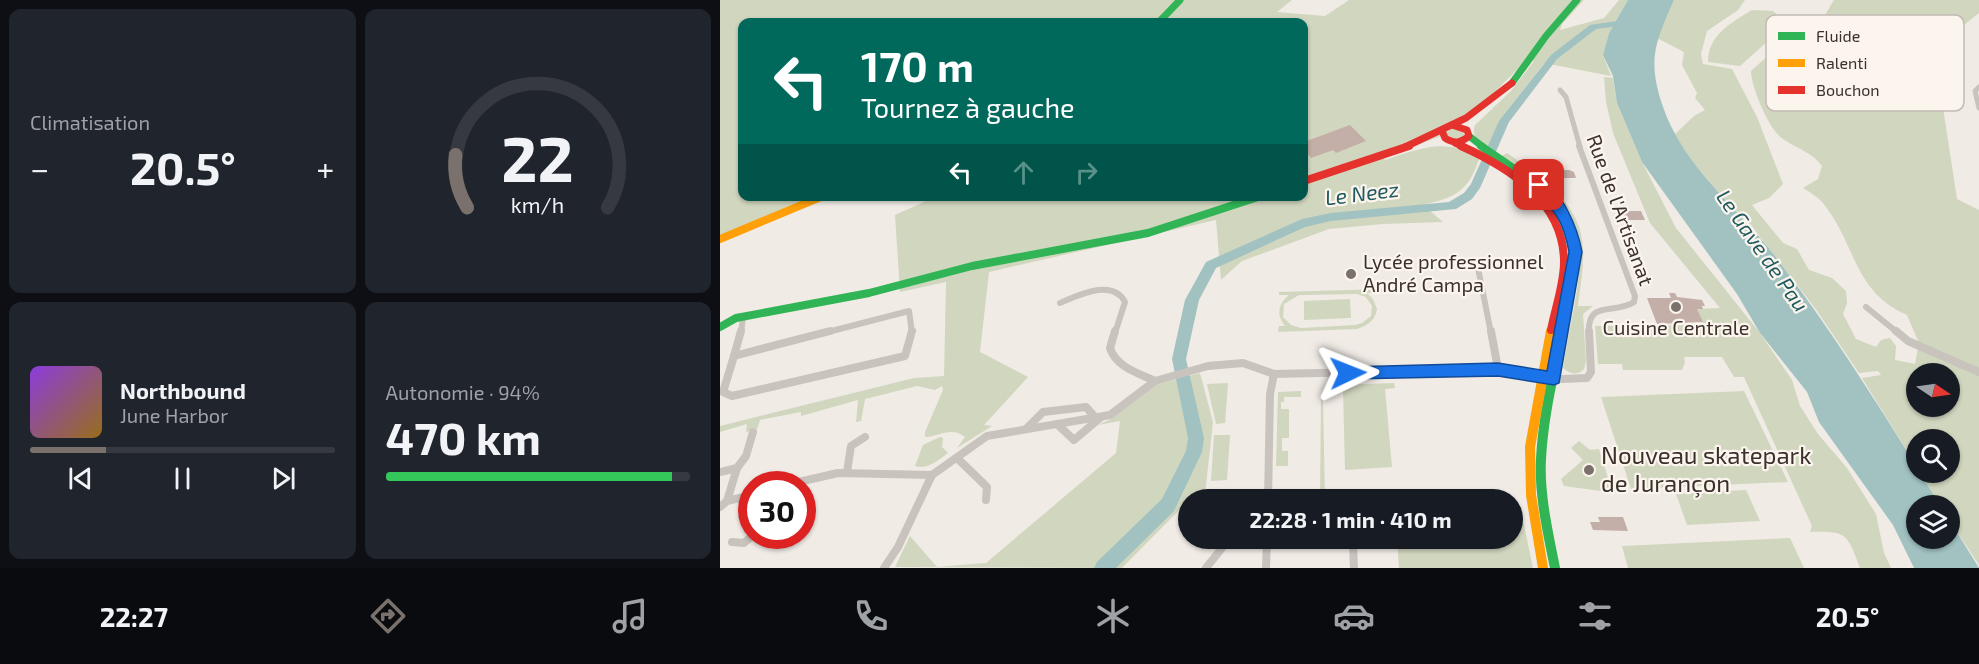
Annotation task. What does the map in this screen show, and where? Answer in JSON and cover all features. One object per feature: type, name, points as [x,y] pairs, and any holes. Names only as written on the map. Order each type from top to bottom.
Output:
[{"type":"main road","points":[[1164,18],[1180,0]]},
{"type":"main road","points":[[1308,181],[1442,131],[1477,111],[1510,85],[1546,35],[1577,0]]},
{"type":"main road","points":[[1412,143],[1467,140],[1477,111]]},
{"type":"main road","points":[[1452,125],[1468,133],[1481,151]]},
{"type":"main road","points":[[1442,131],[1444,139],[1481,151],[1539,185],[1552,198],[1565,218],[1574,242],[1575,264],[1548,378],[1532,431],[1529,465],[1531,495],[1543,568]]},
{"type":"main road","points":[[720,239],[812,201]]},
{"type":"main road","points":[[720,325],[740,318],[869,293],[972,266],[1148,233],[1246,201]]},
{"type":"main road","points":[[1548,378],[1541,460],[1547,530],[1555,568]]},
{"type":"street","points":[[1977,89],[1979,108]]},
{"type":"street","name":"Rue de l'Artisanat","points":[[1548,378],[1587,378],[1591,372],[1588,321],[1591,314],[1597,310],[1625,309],[1634,302],[1635,296],[1573,129],[1566,97],[1560,90]]},
{"type":"street","points":[[1478,268],[1498,369]]},
{"type":"street","points":[[1060,303],[1103,289],[1112,290],[1124,297],[1125,302],[1111,354],[1116,360],[1155,381]]},
{"type":"street","points":[[1866,307],[1908,341],[1979,372]]},
{"type":"street","points":[[735,356],[909,311],[912,316],[909,350],[905,356],[732,396],[723,392],[735,356],[740,318]]},
{"type":"street","points":[[885,568],[898,547],[932,475],[987,436],[1110,415],[1155,381],[1171,374],[1208,366],[1243,363],[1274,374],[1498,369],[1548,378]]},
{"type":"street","points":[[1268,489],[1270,394],[1274,374]]},
{"type":"street","points":[[1026,429],[1043,412],[1086,407],[1098,417]]},
{"type":"street","points":[[1057,424],[1074,440],[1098,417]]},
{"type":"street","points":[[724,504],[736,468],[746,456],[753,432]]},
{"type":"street","points":[[847,472],[851,446],[865,437]]},
{"type":"street","points":[[957,458],[987,487],[986,500]]},
{"type":"street","points":[[720,472],[736,468]]},
{"type":"street","points":[[816,479],[847,472],[899,476],[932,475]]},
{"type":"street","points":[[732,542],[738,542]]},
{"type":"street","points":[[1206,568],[1221,549]]},
{"type":"street","points":[[1266,568],[1267,549]]},
{"type":"street","points":[[1353,549],[1354,568]]},
{"type":"green space","points":[[720,0],[1292,0],[1277,12],[1325,16],[1349,0],[1584,0],[1562,24],[1560,30],[1604,18],[1619,0],[1628,0],[1609,33],[1603,55],[1611,76],[1544,63],[1502,118],[1488,147],[1475,135],[1475,125],[1511,91],[1534,61],[1528,59],[1458,128],[1464,132],[1463,138],[1454,139],[1446,134],[1383,158],[1385,160],[1421,149],[1444,146],[1467,152],[1479,159],[1470,179],[1458,192],[1423,205],[1443,222],[1329,229],[1242,261],[1221,280],[1216,220],[989,272],[980,352],[1028,377],[984,425],[992,426],[957,448],[965,437],[960,434],[949,432],[925,437],[943,390],[942,386],[935,390],[917,386],[865,399],[861,421],[856,422],[858,400],[801,416],[801,412],[760,420],[757,429],[746,432],[747,424],[720,432],[720,426],[914,378],[944,376],[946,282],[900,292],[895,215],[926,201],[1308,201],[1308,18],[738,18],[738,201],[801,201],[720,236]]},
{"type":"green space","points":[[1674,0],[1745,0],[1738,10],[1707,31],[1701,54],[1703,64],[1732,69],[1757,117],[1783,184],[1769,198],[1752,205],[1783,243],[1797,249],[1809,270],[1832,278],[1846,291],[1847,303],[1843,314],[1856,339],[1876,347],[1881,340],[1890,338],[1896,346],[1895,360],[1910,363],[1906,363],[1906,417],[1960,417],[1960,363],[1915,363],[1919,343],[1907,315],[1889,305],[1875,293],[1865,279],[1833,217],[1820,200],[1803,188],[1818,179],[1822,166],[1809,154],[1783,139],[1772,127],[1757,97],[1751,71],[1766,58],[1766,111],[1944,111],[1957,199],[1979,210],[1979,565],[1960,536],[1960,495],[1934,495],[1926,483],[1960,483],[1960,429],[1906,429],[1906,449],[1862,378],[1881,375],[1878,371],[1859,373],[1815,308],[1751,225],[1728,203],[1696,166],[1674,135],[1694,116],[1705,110],[1695,98],[1697,93],[1682,65],[1684,52],[1657,38]]},
{"type":"green space","points":[[1834,0],[1979,0],[1979,13],[1964,25],[1964,15],[1825,15]]},
{"type":"green space","points":[[1752,10],[1773,11],[1777,15],[1766,15],[1766,43],[1740,66],[1708,62],[1712,44],[1729,25]]},
{"type":"green space","points":[[1604,77],[1613,78],[1617,103],[1642,162],[1676,228],[1760,333],[1792,380],[1800,406],[1818,434],[1847,468],[1876,514],[1884,553],[1891,568],[1860,568],[1852,548],[1844,537],[1832,532],[1810,532],[1812,526],[1744,377],[1734,377],[1722,357],[1684,357],[1682,370],[1623,370],[1622,364],[1598,364],[1595,326],[1703,325],[1697,309],[1720,308],[1650,223],[1613,133],[1606,102]]},
{"type":"green space","points":[[1507,153],[1533,171],[1557,193],[1575,218],[1581,233],[1583,263],[1578,306],[1593,306],[1583,314],[1586,361],[1584,369],[1579,373],[1571,373],[1563,368],[1579,272],[1579,247],[1573,223],[1559,201],[1536,178],[1502,156]]},
{"type":"green space","points":[[1386,289],[1386,292],[1367,293],[1373,299],[1377,309],[1376,313],[1373,320],[1357,329],[1278,332],[1279,326],[1285,326],[1279,314],[1282,302],[1289,295],[1279,295],[1279,292]],"holes":[[[1357,294],[1366,297],[1372,306],[1371,316],[1355,325],[1301,328],[1291,325],[1283,317],[1284,304],[1299,295]]]},
{"type":"green space","points":[[1350,299],[1351,318],[1304,320],[1304,301]]},
{"type":"green space","points":[[1200,373],[1213,422],[1206,489],[1178,489],[1178,511],[1122,568],[895,567],[910,536],[937,567],[986,563],[1116,453],[1120,421],[1098,425],[1111,419],[1155,385]]},
{"type":"green space","points":[[1228,383],[1225,423],[1216,424],[1207,384]]},
{"type":"green space","points":[[1394,383],[1395,388],[1385,389],[1392,467],[1345,470],[1343,390],[1335,390],[1335,385]]},
{"type":"green space","points":[[1301,391],[1301,397],[1284,397],[1284,402],[1281,402],[1281,409],[1289,409],[1289,438],[1282,438],[1282,451],[1288,451],[1288,466],[1276,466],[1278,392]]},
{"type":"green space","points":[[1744,391],[1788,482],[1631,489],[1601,397]]},
{"type":"green space","points":[[1321,398],[1323,400],[1325,489],[1320,489]]},
{"type":"green space","points":[[1214,435],[1230,435],[1227,480],[1211,481]]},
{"type":"green space","points":[[940,437],[943,438],[942,447],[948,453],[924,467],[915,466],[923,445]]},
{"type":"green space","name":"Nouveau skatepark de Jurançon","points":[[1579,441],[1590,450],[1599,449],[1611,488],[1608,492],[1564,486],[1561,479],[1583,460],[1571,448]]},
{"type":"green space","points":[[1746,490],[1760,521],[1687,525],[1676,494]]},
{"type":"green space","points":[[1523,520],[1533,568],[1399,568],[1398,549],[1523,549]]},
{"type":"green space","points":[[1790,538],[1804,568],[1628,568],[1622,546]]},
{"type":"water","name":"Le Gave de Pau","points":[[1628,0],[1674,0],[1658,39],[1654,62],[1657,88],[1671,126],[1697,166],[1775,256],[1866,387],[1906,450],[1906,483],[1926,483],[1934,495],[1906,495],[1906,549],[1960,549],[1960,537],[1979,568],[1914,568],[1893,525],[1819,422],[1807,392],[1760,333],[1737,294],[1642,162],[1617,103],[1613,76],[1603,55],[1609,33]]},
{"type":"building","points":[[1350,125],[1366,141],[1336,153],[1333,150],[1311,158],[1308,154],[1308,141]]},
{"type":"building","points":[[1545,170],[1569,170],[1574,172],[1576,178],[1548,178]]},
{"type":"building","points":[[1621,211],[1641,211],[1645,220],[1624,220]]},
{"type":"building","name":"Cuisine Centrale","points":[[1669,293],[1675,293],[1677,297],[1702,300],[1705,306],[1702,306],[1703,309],[1697,309],[1703,322],[1657,324],[1647,298],[1671,298]]},
{"type":"building","points":[[1598,517],[1623,517],[1628,531],[1593,530],[1590,522],[1600,522]]},
{"type":"waterway","name":"Le Neez","points":[[1103,568],[1168,505],[1194,452],[1196,438],[1179,359],[1192,300],[1211,265],[1302,223],[1331,217],[1452,206],[1468,196],[1476,185],[1504,121],[1554,57],[1593,27],[1631,22]]},
{"type":"traffic: fast","points":[[1163,18],[1180,0]]},
{"type":"traffic: fast","points":[[1512,83],[1546,36],[1577,0]]},
{"type":"traffic: fast","points":[[1469,136],[1547,195],[1565,218],[1573,241],[1575,264],[1546,417],[1541,460],[1547,530],[1555,568]]},
{"type":"traffic: fast","points":[[720,327],[736,318],[869,293],[972,266],[1148,233],[1246,201]]},
{"type":"traffic: slow","points":[[720,239],[811,201]]},
{"type":"traffic: slow","points":[[1543,568],[1531,495],[1530,447],[1551,330]]},
{"type":"traffic: jam","points":[[1308,180],[1387,154],[1441,132],[1490,102],[1512,83]]},
{"type":"traffic: jam","points":[[1442,131],[1445,138],[1454,142],[1463,141],[1469,136],[1467,130],[1452,125]]},
{"type":"traffic: jam","points":[[1455,143],[1493,162],[1529,187],[1544,203],[1555,220],[1562,240],[1564,262],[1551,330]]},
{"type":"place","name":"Lycée professionnel André Campa","points":[[1351,274]]},
{"type":"place","name":"Cuisine Centrale","points":[[1676,307]]},
{"type":"place","name":"Nouveau skatepark de Jurançon","points":[[1589,470]]},
{"type":"route","points":[[1348,373],[1498,369],[1554,378],[1575,264],[1575,252],[1572,234],[1565,218],[1557,204],[1539,185]]}]
